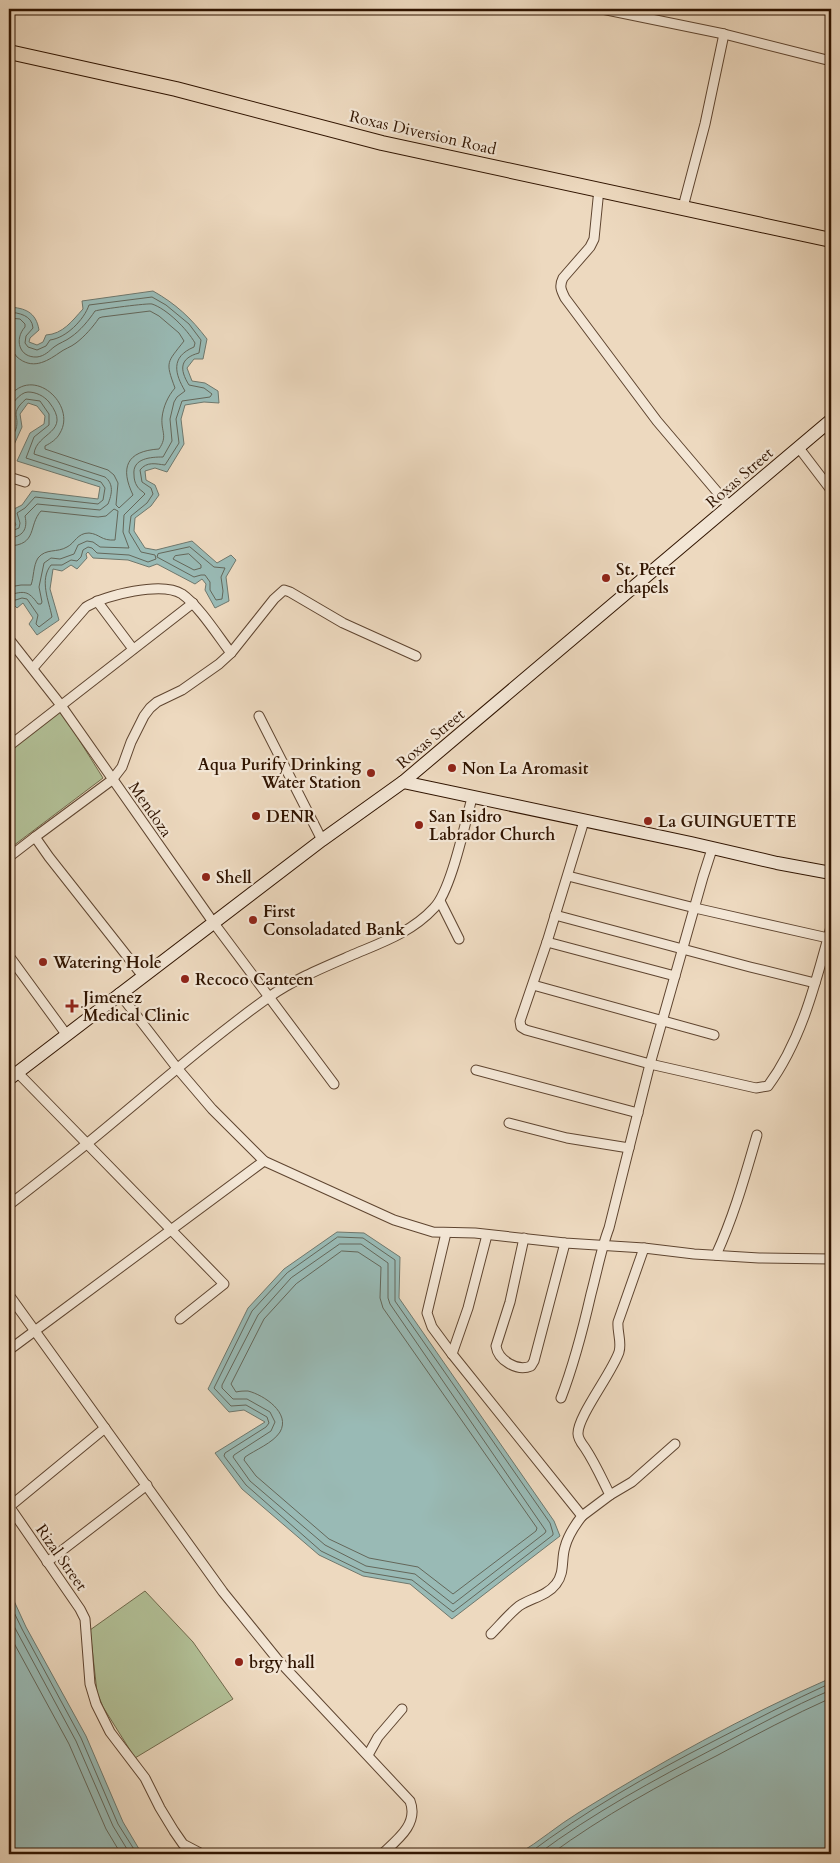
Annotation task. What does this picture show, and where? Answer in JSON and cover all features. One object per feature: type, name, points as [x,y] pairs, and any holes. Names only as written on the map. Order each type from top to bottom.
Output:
[{"type":"main road","name":"Roxas Diversion Road","points":[[9,52],[176,89],[382,143],[831,240]]},
{"type":"main road","name":"Roxas Street","points":[[13,1075],[142,975],[402,782],[831,420]]},
{"type":"main road","points":[[402,782],[691,843],[712,850],[831,873]]},
{"type":"street","points":[[602,9],[724,34],[831,61]]},
{"type":"street","points":[[682,207],[705,124],[724,34]]},
{"type":"street","points":[[599,189],[594,239],[590,247],[563,278],[560,283],[561,289],[565,298],[657,421],[730,507]]},
{"type":"street","points":[[798,448],[831,490]]},
{"type":"street","points":[[9,478],[25,482]]},
{"type":"street","points":[[33,668],[79,614],[97,601],[135,591],[156,589],[182,594],[193,603],[232,653]]},
{"type":"street","points":[[9,857],[112,780],[122,767],[131,742],[150,708],[157,702],[182,690],[232,653],[274,599],[284,590],[344,623],[416,656]]},
{"type":"street","points":[[97,601],[133,649]]},
{"type":"street","points":[[9,746],[60,704],[193,603]]},
{"type":"street","name":"Mendoza","points":[[9,639],[60,704],[213,922],[334,1084]]},
{"type":"street","points":[[259,716],[322,840]]},
{"type":"street","points":[[9,1205],[88,1143],[177,1068],[270,996],[301,978],[383,943],[416,924],[440,901],[450,874],[472,798]]},
{"type":"street","points":[[584,821],[547,942],[520,1021],[523,1029],[650,1064],[756,1088],[768,1086],[786,1057],[809,1002],[831,927]]},
{"type":"street","points":[[35,837],[142,975]]},
{"type":"street","points":[[561,1398],[577,1350],[662,1020],[712,850]]},
{"type":"street","points":[[568,876],[695,908],[828,938]]},
{"type":"street","points":[[440,901],[459,939]]},
{"type":"street","points":[[555,915],[815,983]]},
{"type":"street","points":[[547,942],[675,976]]},
{"type":"street","points":[[9,956],[66,1034]]},
{"type":"street","points":[[533,985],[714,1034]]},
{"type":"street","points":[[119,993],[177,1068],[212,1108],[264,1161],[394,1220],[421,1229],[446,1233],[487,1234],[565,1244],[644,1248],[716,1255],[831,1259]]},
{"type":"street","points":[[476,1070],[638,1114]]},
{"type":"street","points":[[13,1075],[88,1143],[224,1284],[180,1319]]},
{"type":"street","points":[[509,1123],[567,1138],[629,1148]]},
{"type":"street","points":[[716,1255],[737,1202],[756,1135]]},
{"type":"street","points":[[9,1350],[264,1161]]},
{"type":"street","points":[[446,1233],[428,1318],[432,1327],[582,1516]]},
{"type":"street","points":[[452,1354],[468,1308],[487,1234]]},
{"type":"street","points":[[524,1238],[510,1302],[496,1346],[504,1361],[522,1368],[531,1366],[534,1361],[565,1244]]},
{"type":"street","points":[[610,1495],[578,1434],[584,1416],[618,1355],[620,1341],[617,1329],[618,1322],[644,1248]]},
{"type":"street","points":[[9,1295],[224,1592],[278,1660],[410,1801],[413,1808],[413,1817],[409,1826],[382,1854]]},
{"type":"street","points":[[9,1506],[105,1428]]},
{"type":"street","points":[[491,1634],[518,1607],[543,1595],[556,1585],[562,1570],[565,1547],[572,1530],[582,1516],[640,1476],[675,1444]]},
{"type":"street","points":[[47,1562],[147,1485]]},
{"type":"street","name":"Rizal Street","points":[[9,1506],[80,1609],[87,1627],[86,1643],[90,1684],[96,1704],[106,1725],[124,1751],[136,1763],[160,1808],[183,1844],[192,1851],[202,1854]]},
{"type":"street","points":[[368,1755],[378,1737],[402,1709]]},
{"type":"green space","points":[[61,711],[103,778],[9,849],[9,751]]},
{"type":"green space","points":[[145,1591],[193,1642],[233,1699],[135,1758],[103,1707],[97,1692],[90,1630]]},
{"type":"water","points":[[153,291],[183,312],[207,339],[203,359],[194,359],[187,368],[192,381],[205,383],[218,391],[219,403],[204,402],[185,405],[181,419],[184,444],[167,472],[155,468],[145,471],[146,480],[155,485],[159,495],[151,506],[135,518],[134,531],[145,548],[156,550],[192,541],[217,563],[231,555],[236,560],[226,577],[229,601],[215,608],[205,590],[206,584],[202,579],[195,584],[157,564],[149,567],[128,560],[93,558],[88,552],[86,554],[87,558],[77,569],[71,565],[62,571],[53,569],[50,589],[59,620],[37,635],[29,624],[33,618],[23,603],[17,608],[14,605],[9,607],[9,528],[16,525],[10,511],[22,505],[32,491],[98,499],[100,487],[17,461],[30,433],[44,424],[45,416],[37,406],[28,403],[20,414],[22,427],[9,456],[9,307],[25,310],[35,319],[39,330],[30,338],[29,342],[37,345],[43,342],[46,335],[57,332],[71,322],[83,309],[82,301]]},
{"type":"water","points":[[337,1232],[364,1233],[400,1257],[399,1298],[554,1521],[560,1536],[452,1619],[410,1584],[363,1576],[319,1555],[242,1489],[215,1453],[265,1422],[244,1410],[229,1412],[208,1389],[248,1308],[284,1269]]},
{"type":"water","points":[[9,1590],[26,1627],[86,1736],[123,1822],[142,1854],[9,1854]]},
{"type":"water","points":[[831,1678],[831,1854],[518,1854],[578,1813],[671,1758],[766,1708]]},
{"type":"place","name":"St. Peter chapels","points":[[606,578]]},
{"type":"place","name":"Non La Aromasit","points":[[452,768]]},
{"type":"place","name":"Aqua Purify Drinking Water Station","points":[[371,773]]},
{"type":"place","name":"DENR","points":[[256,816]]},
{"type":"place","name":"La GUINGUETTE","points":[[648,821]]},
{"type":"place","name":"San Isidro Labrador Church","points":[[419,825]]},
{"type":"place","name":"Shell","points":[[206,877]]},
{"type":"place","name":"First Consoladated Bank","points":[[253,920]]},
{"type":"place","name":"Watering Hole","points":[[43,962]]},
{"type":"place","name":"Recoco Canteen","points":[[185,979]]},
{"type":"place","name":"Jimenez Medical Clinic","points":[[72,1006]]},
{"type":"place","name":"brgy hall","points":[[239,1662]]}]
